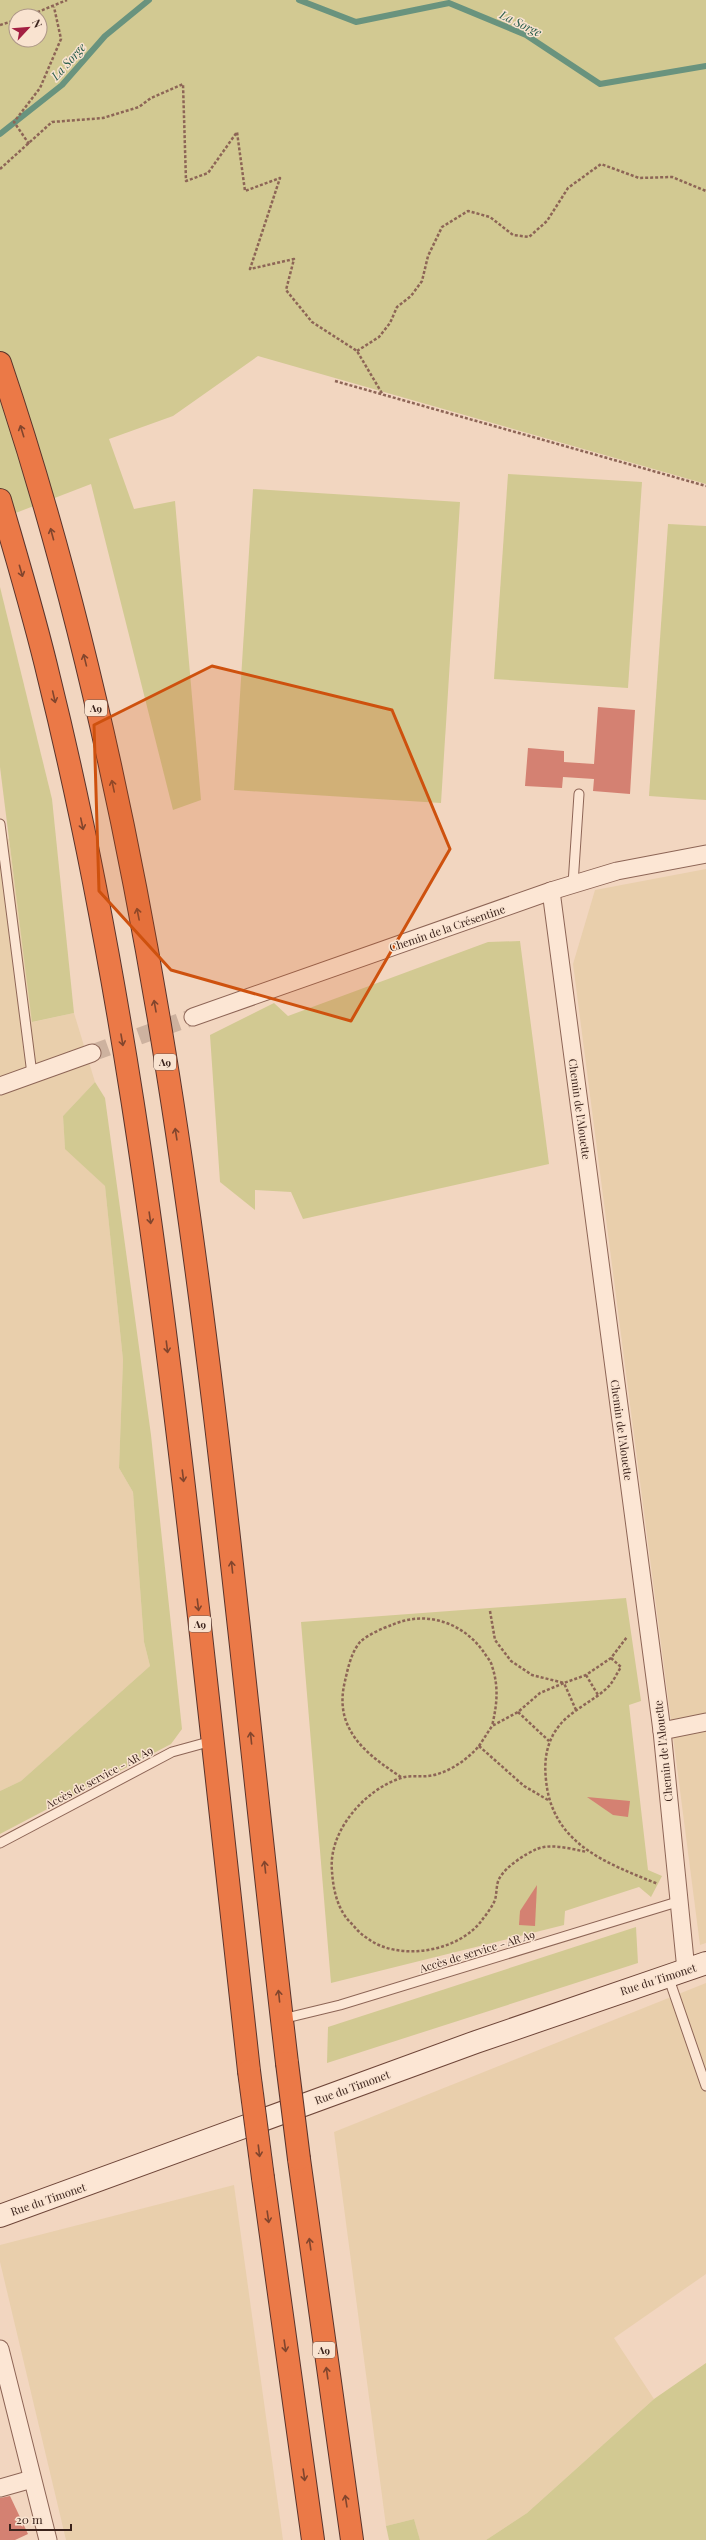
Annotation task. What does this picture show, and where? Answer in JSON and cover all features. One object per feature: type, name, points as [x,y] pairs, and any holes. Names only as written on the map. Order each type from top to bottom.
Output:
[{"type":"highway","name":"A9","points":[[0,363],[33,468],[74,617],[124,838],[164,1060],[211,1389],[287,2063],[352,2540]]},
{"type":"highway","name":"A9","points":[[1,504],[36,626],[63,735],[87,845],[117,1006],[163,1312],[249,2071],[313,2540]]},
{"type":"main road","name":"Rue du Timonet","points":[[0,2216],[476,2042],[706,1963]]},
{"type":"street","name":"Chemin de la Crésentine","points":[[192,1017],[573,884],[617,871],[706,854]]},
{"type":"street","name":"Chemin de l'Alouette","points":[[552,891],[662,1731],[677,1896],[676,1973]]},
{"type":"street","points":[[0,1086],[92,1053]]},
{"type":"street","points":[[662,1731],[706,1722]]},
{"type":"street","points":[[0,2349],[4,2386],[32,2479],[48,2540]]},
{"type":"street","points":[[0,2488],[32,2479]]},
{"type":"lane","points":[[573,884],[579,794]]},
{"type":"lane","points":[[0,824],[32,1074]]},
{"type":"lane","name":"Accès de service - AR A9","points":[[0,1843],[172,1752],[212,1741]]},
{"type":"lane","name":"Accès de service - AR A9","points":[[282,2019],[340,2005],[677,1896]]},
{"type":"lane","points":[[676,1973],[706,2086]]},
{"type":"path","points":[[48,9],[67,0]]},
{"type":"path","points":[[29,144],[14,122],[40,88],[61,39],[54,7]]},
{"type":"path","points":[[0,169],[52,122],[103,118],[139,107],[151,98],[183,84],[186,181],[208,173],[237,132],[245,191],[280,178],[250,269],[294,259],[286,290],[312,322],[357,351],[383,395]]},
{"type":"path","points":[[357,351],[379,337],[390,323],[397,307],[422,281],[428,256],[442,227],[468,211],[490,217],[513,235],[529,237],[547,221],[568,188],[601,164],[639,178],[672,177],[706,191]]},
{"type":"path","points":[[335,381],[706,486]]},
{"type":"path","points":[[490,1611],[495,1640],[512,1661],[532,1675],[564,1683]]},
{"type":"path","points":[[401,1777],[357,1743],[346,1723],[343,1689],[349,1661],[361,1641],[385,1627],[406,1619],[435,1619],[461,1629],[478,1644],[492,1664],[497,1685],[497,1705],[492,1726],[480,1746],[470,1756],[448,1769],[430,1776],[401,1777],[379,1789],[356,1807],[338,1834],[331,1863],[334,1892],[346,1918],[367,1939],[398,1951],[432,1950],[458,1940],[481,1922],[495,1900],[499,1878],[515,1862],[537,1849],[556,1846],[587,1852],[657,1884],[677,1896]]},
{"type":"path","points":[[492,1726],[518,1712],[540,1693],[586,1675],[611,1658],[628,1637]]},
{"type":"path","points":[[587,1852],[564,1831],[548,1800],[544,1766],[549,1741],[556,1729],[576,1710],[610,1685],[621,1667],[611,1658]]},
{"type":"path","points":[[586,1675],[598,1695]]},
{"type":"path","points":[[564,1683],[576,1710]]},
{"type":"path","points":[[518,1712],[549,1741]]},
{"type":"path","points":[[480,1746],[524,1786],[548,1800]]},
{"type":"highlighted area","points":[[212,666],[392,710],[450,849],[351,1021],[171,970],[99,891],[94,725]]},
{"type":"shaded area","points":[[0,0],[706,0],[706,484],[258,356],[173,416],[109,439],[134,509],[175,501],[201,800],[173,810],[91,484],[0,519]]},
{"type":"shaded area","points":[[508,474],[642,482],[628,688],[494,679]]},
{"type":"shaded area","points":[[253,489],[460,502],[441,803],[234,790]]},
{"type":"shaded area","points":[[668,524],[706,526],[706,800],[649,796]]},
{"type":"shaded area","points":[[0,587],[52,799],[74,1013],[32,1022],[0,767]]},
{"type":"shaded area","points":[[0,836],[9,839],[33,1022],[74,1013],[95,1082],[63,1116],[65,1148],[105,1186],[123,1360],[119,1468],[133,1492],[144,1642],[150,1666],[21,1781],[0,1791]]},
{"type":"shaded area","points":[[706,869],[706,1943],[700,1945],[573,964],[595,890]]},
{"type":"shaded area","points":[[520,941],[549,1164],[303,1219],[291,1192],[255,1190],[255,1210],[220,1182],[210,1035],[274,1003],[288,1016],[488,942]]},
{"type":"shaded area","points":[[95,1082],[105,1098],[151,1435],[182,1729],[171,1744],[0,1834],[0,1791],[21,1781],[150,1666],[144,1642],[133,1492],[119,1468],[123,1360],[105,1186],[65,1149],[63,1116]]},
{"type":"shaded area","points":[[626,1598],[641,1701],[629,1705],[648,1870],[662,1876],[651,1897],[639,1887],[565,1911],[564,1925],[331,1983],[301,1622]]},
{"type":"shaded area","points":[[636,1927],[638,1963],[327,2063],[328,2027]]},
{"type":"shaded area","points":[[706,1983],[706,2274],[614,2338],[654,2399],[527,2513],[486,2540],[420,2540],[414,2519],[386,2526],[334,2132]]},
{"type":"shaded area","points":[[234,2185],[283,2540],[66,2540],[0,2262],[0,2245]]},
{"type":"shaded area","points":[[706,2363],[706,2540],[486,2540],[527,2513],[654,2399]]},
{"type":"shaded area","points":[[414,2519],[420,2540],[389,2540],[386,2526]]},
{"type":"building","points":[[598,707],[635,710],[630,794],[593,791],[594,779],[563,777],[562,788],[525,786],[528,748],[564,751],[564,762],[594,764]]},
{"type":"building","points":[[587,1797],[630,1801],[628,1817],[613,1815]]},
{"type":"building","points":[[537,1885],[535,1926],[519,1925],[520,1911]]},
{"type":"building","points":[[10,2496],[28,2534],[15,2540],[0,2540],[0,2498]]},
{"type":"waterway","name":"La Sorge","points":[[0,134],[62,85],[105,36],[149,0]]},
{"type":"waterway","name":"La Sorge","points":[[299,0],[356,22],[449,3],[526,35],[600,84],[706,66]]},
{"type":"tunnel","points":[[92,1053],[193,1017]]}]
